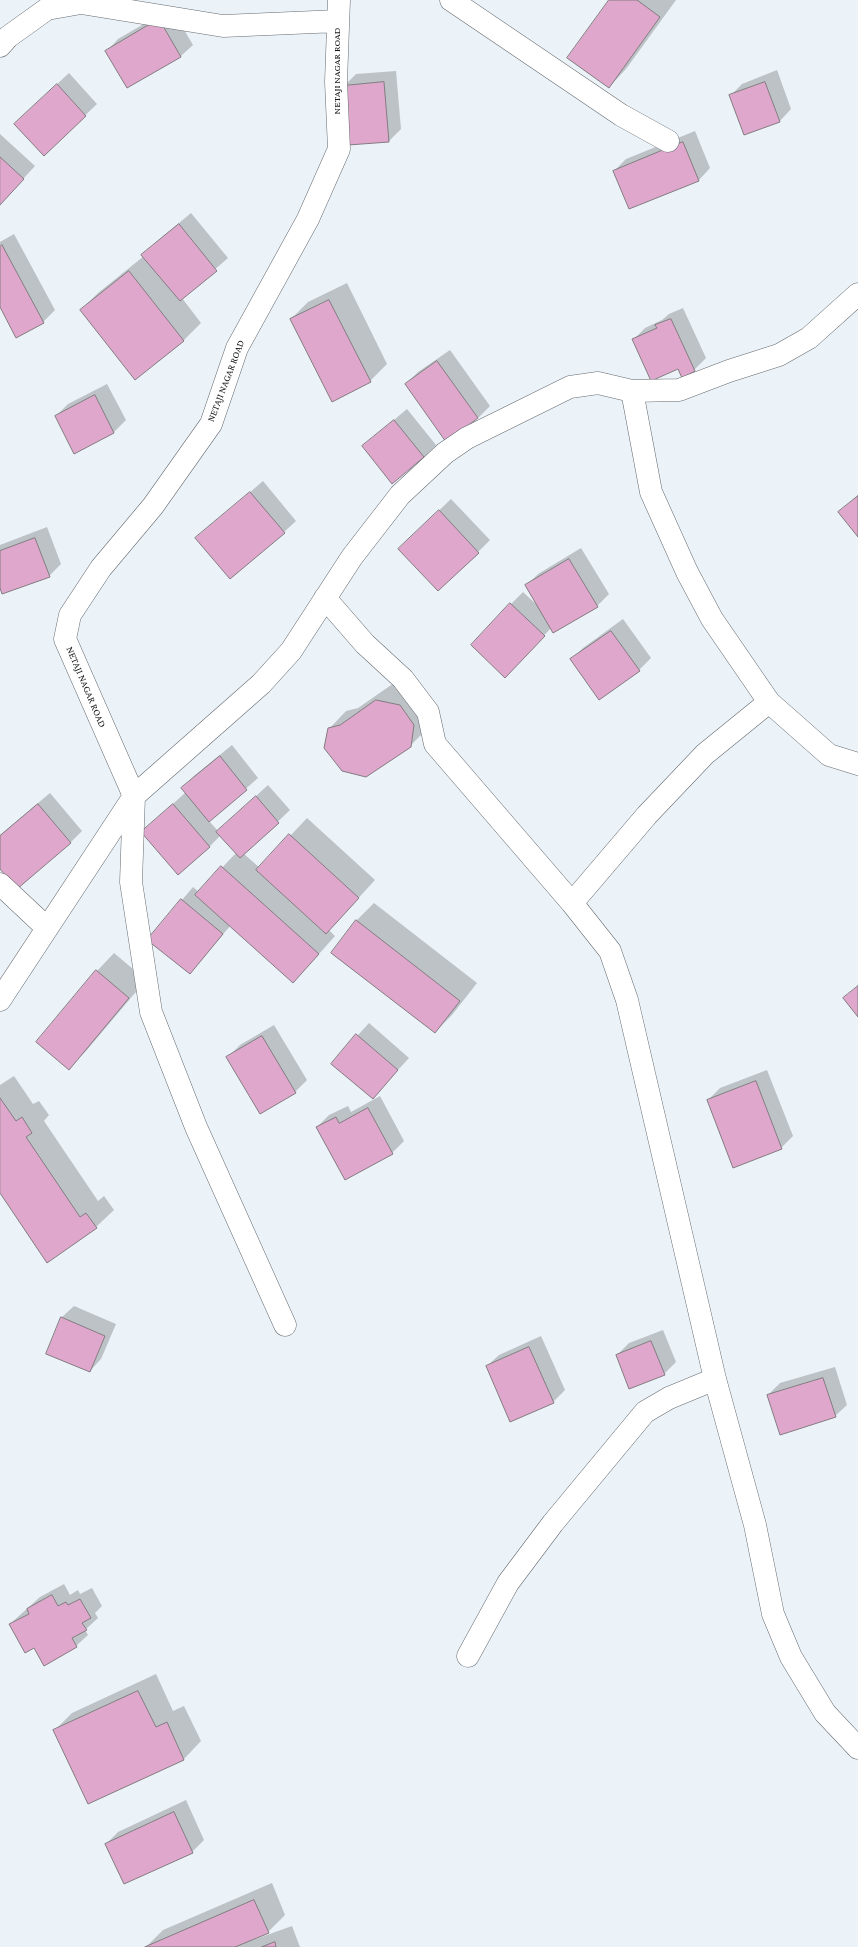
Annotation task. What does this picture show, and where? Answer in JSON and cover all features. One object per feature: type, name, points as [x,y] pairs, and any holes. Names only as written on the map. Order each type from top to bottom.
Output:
[{"type":"street","points":[[452,0],[621,115],[668,140]]},
{"type":"street","points":[[0,46],[8,37],[47,9],[81,3],[223,26],[338,10]]},
{"type":"street","name":"NETAJI NAGAR ROAD","points":[[134,796],[66,639],[70,615],[101,568],[153,506],[211,424],[237,348],[308,219],[339,149],[336,82],[338,10]]},
{"type":"street","points":[[0,1000],[134,796],[171,766],[261,684],[291,651],[352,557],[400,495],[445,452],[467,438],[570,387],[598,383],[632,391],[679,390],[729,371],[779,355],[809,338],[858,294]]},
{"type":"street","points":[[632,391],[651,492],[687,572],[712,619],[769,702],[829,755],[858,764]]},
{"type":"street","points":[[325,598],[365,644],[403,679],[428,712],[435,744],[572,903],[610,951],[627,1000],[715,1379],[756,1525],[773,1614],[792,1657],[825,1713],[858,1748]]},
{"type":"street","points":[[572,903],[647,815],[706,754],[769,702]]},
{"type":"street","points":[[134,796],[131,882],[151,1012],[196,1128],[285,1325]]},
{"type":"street","points":[[0,884],[47,928]]},
{"type":"street","points":[[468,1656],[508,1583],[553,1522],[645,1412],[669,1398],[715,1379]]},
{"type":"building","points":[[609,0],[637,0],[660,17],[609,88],[567,58]]},
{"type":"building","points":[[159,19],[181,57],[127,88],[105,51]]},
{"type":"building","points":[[384,82],[389,142],[348,145],[343,86]]},
{"type":"building","points":[[765,82],[780,122],[744,135],[729,95]]},
{"type":"building","points":[[57,84],[86,116],[44,156],[14,124]]},
{"type":"building","points":[[683,142],[699,181],[629,209],[613,171]]},
{"type":"building","points":[[0,157],[24,179],[0,205]]},
{"type":"building","points":[[179,224],[217,271],[180,301],[141,255]]},
{"type":"building","points":[[2,245],[44,323],[16,338],[0,307],[0,247]]},
{"type":"building","points":[[129,271],[184,341],[135,380],[80,310]]},
{"type":"building","points":[[329,300],[371,382],[332,402],[290,319]]},
{"type":"building","points":[[671,319],[695,371],[682,378],[678,369],[651,381],[632,339],[657,328],[655,325]]},
{"type":"building","points":[[437,361],[478,418],[446,442],[405,384]]},
{"type":"building","points":[[95,395],[114,433],[74,454],[55,416]]},
{"type":"building","points":[[394,420],[424,457],[392,484],[362,446]]},
{"type":"building","points":[[250,492],[285,533],[230,579],[195,538]]},
{"type":"building","points":[[858,496],[858,537],[838,512]]},
{"type":"building","points":[[439,510],[479,553],[438,591],[398,549]]},
{"type":"building","points":[[35,538],[50,577],[2,594],[0,588],[0,551]]},
{"type":"building","points":[[569,559],[598,607],[553,633],[525,585]]},
{"type":"building","points":[[510,603],[545,636],[505,678],[471,645]]},
{"type":"building","points":[[611,631],[640,671],[599,700],[570,659]]},
{"type":"building","points":[[376,700],[400,705],[414,725],[411,747],[366,777],[342,771],[324,748],[328,728],[340,725]]},
{"type":"building","points":[[220,756],[247,790],[209,822],[181,788]]},
{"type":"building","points":[[256,796],[279,823],[240,858],[216,832]]},
{"type":"building","points":[[38,804],[71,843],[17,889],[0,869],[0,836]]},
{"type":"building","points":[[173,804],[210,847],[178,875],[141,832]]},
{"type":"building","points":[[289,834],[359,898],[326,934],[256,870]]},
{"type":"building","points":[[221,866],[319,954],[293,983],[195,895]]},
{"type":"building","points":[[181,899],[223,934],[190,974],[147,940]]},
{"type":"building","points":[[356,920],[460,1001],[435,1033],[331,953]]},
{"type":"building","points":[[96,970],[129,998],[69,1070],[36,1042]]},
{"type":"building","points":[[858,986],[858,1017],[843,998]]},
{"type":"building","points":[[356,1034],[398,1070],[373,1099],[331,1064]]},
{"type":"building","points":[[262,1036],[296,1093],[260,1114],[226,1057]]},
{"type":"building","points":[[756,1081],[782,1149],[733,1168],[707,1100]]},
{"type":"building","points":[[0,1098],[16,1121],[22,1117],[32,1133],[26,1137],[80,1217],[86,1213],[97,1228],[47,1263],[0,1193]]},
{"type":"building","points":[[368,1108],[393,1154],[345,1180],[316,1127],[336,1117],[339,1123]]},
{"type":"building","points":[[61,1317],[105,1336],[90,1372],[46,1354]]},
{"type":"building","points":[[651,1341],[665,1375],[629,1389],[616,1355]]},
{"type":"building","points":[[529,1347],[554,1403],[510,1422],[486,1366]]},
{"type":"building","points":[[823,1378],[836,1417],[780,1435],[767,1395]]},
{"type":"building","points":[[52,1595],[58,1606],[66,1602],[68,1605],[80,1599],[91,1618],[82,1623],[87,1630],[72,1638],[77,1647],[44,1666],[34,1648],[25,1653],[9,1624],[29,1614],[27,1609]]},
{"type":"building","points":[[138,1691],[156,1727],[167,1722],[184,1760],[88,1804],[53,1730]]},
{"type":"building","points":[[174,1812],[193,1853],[124,1884],[105,1844]]},
{"type":"building","points":[[254,1900],[269,1933],[235,1947],[145,1947]]},
{"type":"building","points":[[275,1942],[276,1947],[262,1947]]}]
